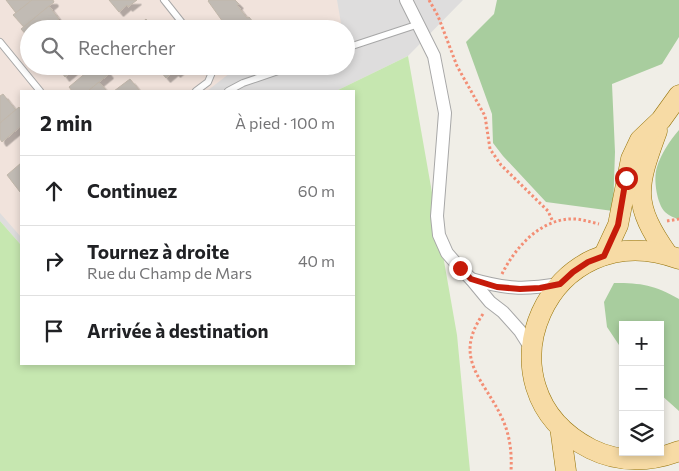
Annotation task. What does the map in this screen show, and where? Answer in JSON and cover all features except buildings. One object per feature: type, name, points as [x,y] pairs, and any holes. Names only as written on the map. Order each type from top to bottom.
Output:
[{"type":"main road","points":[[604,256],[618,225],[630,159],[640,140],[661,120],[679,96]]},
{"type":"main road","points":[[661,120],[644,165],[641,197],[647,223],[673,257]]},
{"type":"main road","points":[[673,257],[652,251],[620,252],[588,262],[573,272],[548,298],[540,314],[534,332],[532,371],[538,392],[547,410],[560,427],[578,442],[599,453],[640,465],[679,451]]},
{"type":"main road","points":[[560,427],[566,471]]},
{"type":"street","points":[[406,0],[434,56],[445,113],[437,216],[439,235],[447,253],[490,302],[503,312],[520,331],[532,350]]},
{"type":"street","points":[[471,279],[497,287],[520,289],[560,284]]},
{"type":"lane","points":[[164,0],[180,20]]},
{"type":"lane","points":[[355,45],[419,24]]},
{"type":"lane","points":[[0,42],[20,66]]},
{"type":"lane","points":[[27,75],[39,90]]},
{"type":"lane","points":[[197,90],[208,82],[211,75]]},
{"type":"lane","points":[[230,90],[243,83],[267,75]]},
{"type":"path","points":[[429,0],[438,16],[457,66],[485,116],[490,149],[501,165],[548,211],[553,222],[527,238],[506,267],[497,287]]},
{"type":"path","points":[[490,302],[475,325],[470,345],[470,362],[503,419],[512,451],[511,471]]},
{"type":"shaded area","points":[[0,0],[463,0],[408,56],[338,90],[20,90],[20,244],[0,221]]},
{"type":"shaded area","points":[[0,0],[337,0],[340,20],[20,20],[20,75],[227,75],[208,90],[20,90],[20,236],[0,213]]},
{"type":"green space","points":[[497,0],[679,0],[679,37],[662,64],[612,84],[615,152],[613,211],[546,202],[493,143],[492,114],[466,42],[494,14]]},
{"type":"green space","points":[[408,56],[457,335],[470,471],[0,471],[0,221],[20,244],[20,365],[355,365],[355,90],[338,90]]},
{"type":"green space","points":[[679,130],[679,220],[668,215],[662,208],[655,178],[661,157]]},
{"type":"green space","points":[[614,283],[648,286],[679,299],[679,411],[664,398],[664,321],[619,321],[619,345],[607,327],[604,302]]},
{"type":"route","points":[[460,268],[471,279],[497,287],[520,289],[560,284],[588,262],[604,256],[618,225],[626,178]]}]
